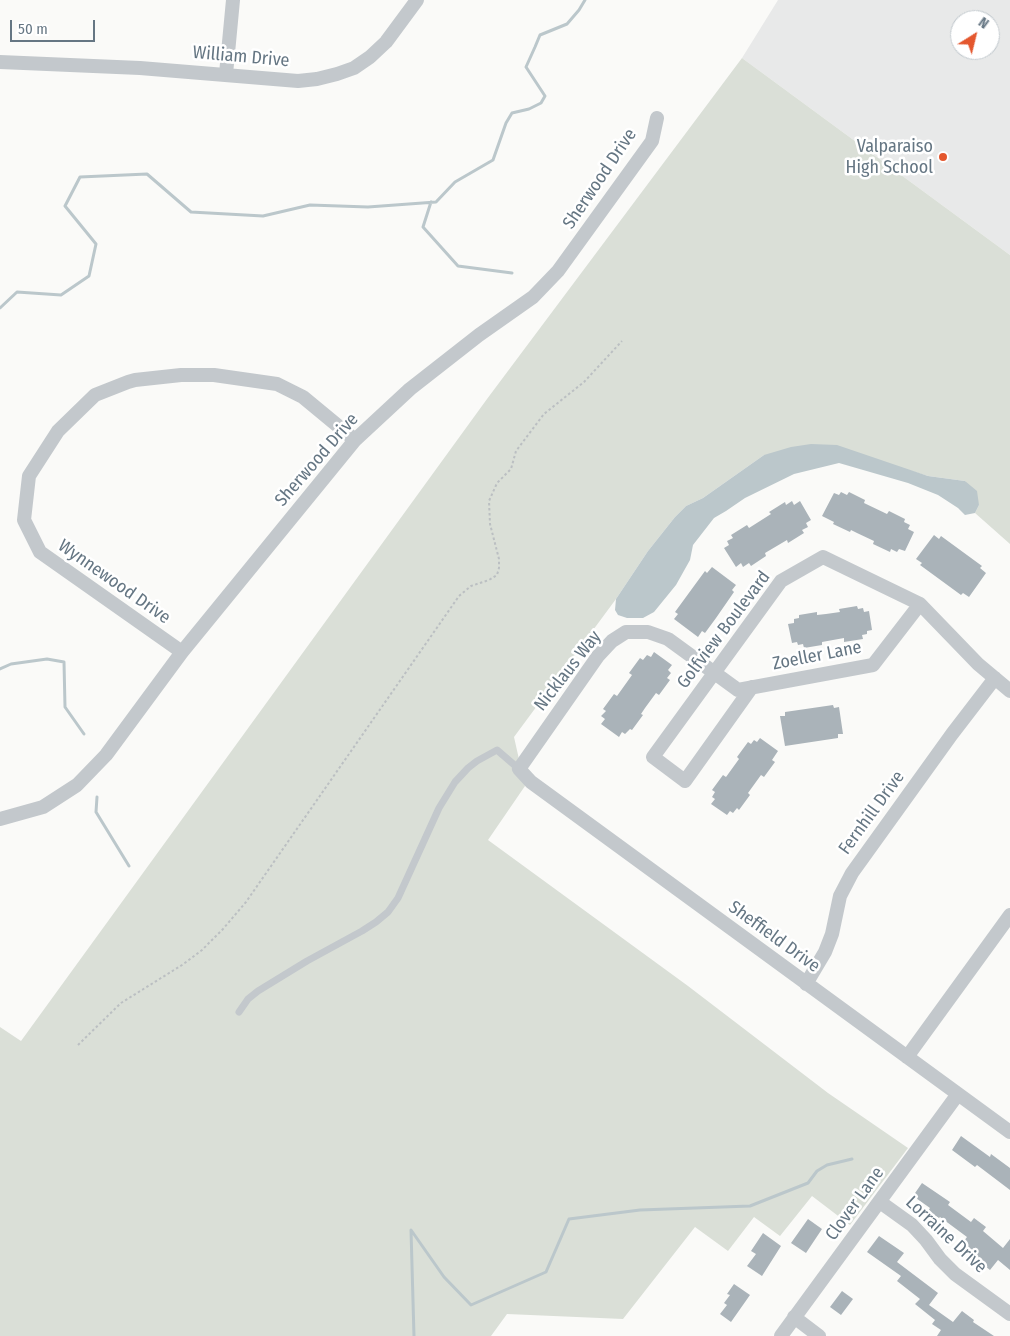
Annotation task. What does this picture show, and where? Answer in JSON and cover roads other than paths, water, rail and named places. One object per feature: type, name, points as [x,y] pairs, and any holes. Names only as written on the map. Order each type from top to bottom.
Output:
[{"type":"street","points":[[226,74],[233,0]]},
{"type":"street","name":"William Drive","points":[[0,62],[226,74],[298,81],[337,74],[354,68],[370,57],[386,42],[417,0]]},
{"type":"street","name":"Sherwood Drive","points":[[0,819],[43,807],[77,785],[106,755],[182,652],[355,440],[410,390],[479,335],[533,297],[558,271],[652,141],[657,118]]},
{"type":"street","name":"Wynnewood Drive","points":[[182,652],[40,552],[24,520],[29,476],[58,432],[95,395],[134,380],[181,375],[214,376],[277,384],[303,398],[355,440]]},
{"type":"street","name":"Golfview Boulevard","points":[[653,757],[782,581],[823,557],[920,604],[978,664],[1010,691]]},
{"type":"street","name":"Zoeller Lane","points":[[714,673],[738,690],[873,665],[920,604]]},
{"type":"street","name":"Nicklaus Way","points":[[518,769],[598,656],[612,641],[626,632],[648,632],[668,639],[714,673]]},
{"type":"street","name":"Fernhill Drive","points":[[806,984],[825,952],[832,934],[840,896],[852,873],[952,734],[995,678]]},
{"type":"street","name":"Zoeller Lane","points":[[653,757],[685,781],[752,687]]},
{"type":"street","name":"Sheffield Drive","points":[[518,769],[531,782],[1010,1132]]},
{"type":"street","points":[[907,1057],[1010,915]]},
{"type":"street","name":"Clover Lane","points":[[781,1336],[958,1094]]},
{"type":"street","name":"Lorraine Drive","points":[[880,1202],[912,1225],[955,1274],[1010,1314]]},
{"type":"street","points":[[794,1317],[819,1336]]},
{"type":"lane","points":[[239,1012],[248,999],[258,991],[307,961],[362,932],[388,912],[398,898],[439,808],[455,782],[468,768],[498,750],[518,769]]},
{"type":"waterway","points":[[0,308],[17,292],[61,295],[89,276],[96,244],[65,206],[80,177],[147,174],[191,212],[263,216],[310,205],[368,207],[436,202],[455,182],[493,160],[506,123],[512,113],[529,109],[541,103],[545,96],[526,67],[540,35],[567,24],[585,0]]},
{"type":"waterway","points":[[431,202],[423,227],[458,266],[512,273]]},
{"type":"waterway","points":[[0,669],[11,664],[47,659],[64,662],[65,707],[84,734]]},
{"type":"waterway","points":[[97,797],[96,812],[129,866]]},
{"type":"waterway","points":[[414,1336],[411,1230],[444,1277],[471,1305],[546,1272],[569,1219],[640,1210],[750,1206],[808,1183],[817,1171],[827,1165],[852,1159]]},
{"type":"place","name":"Valparaiso High School","points":[[943,157]]}]
